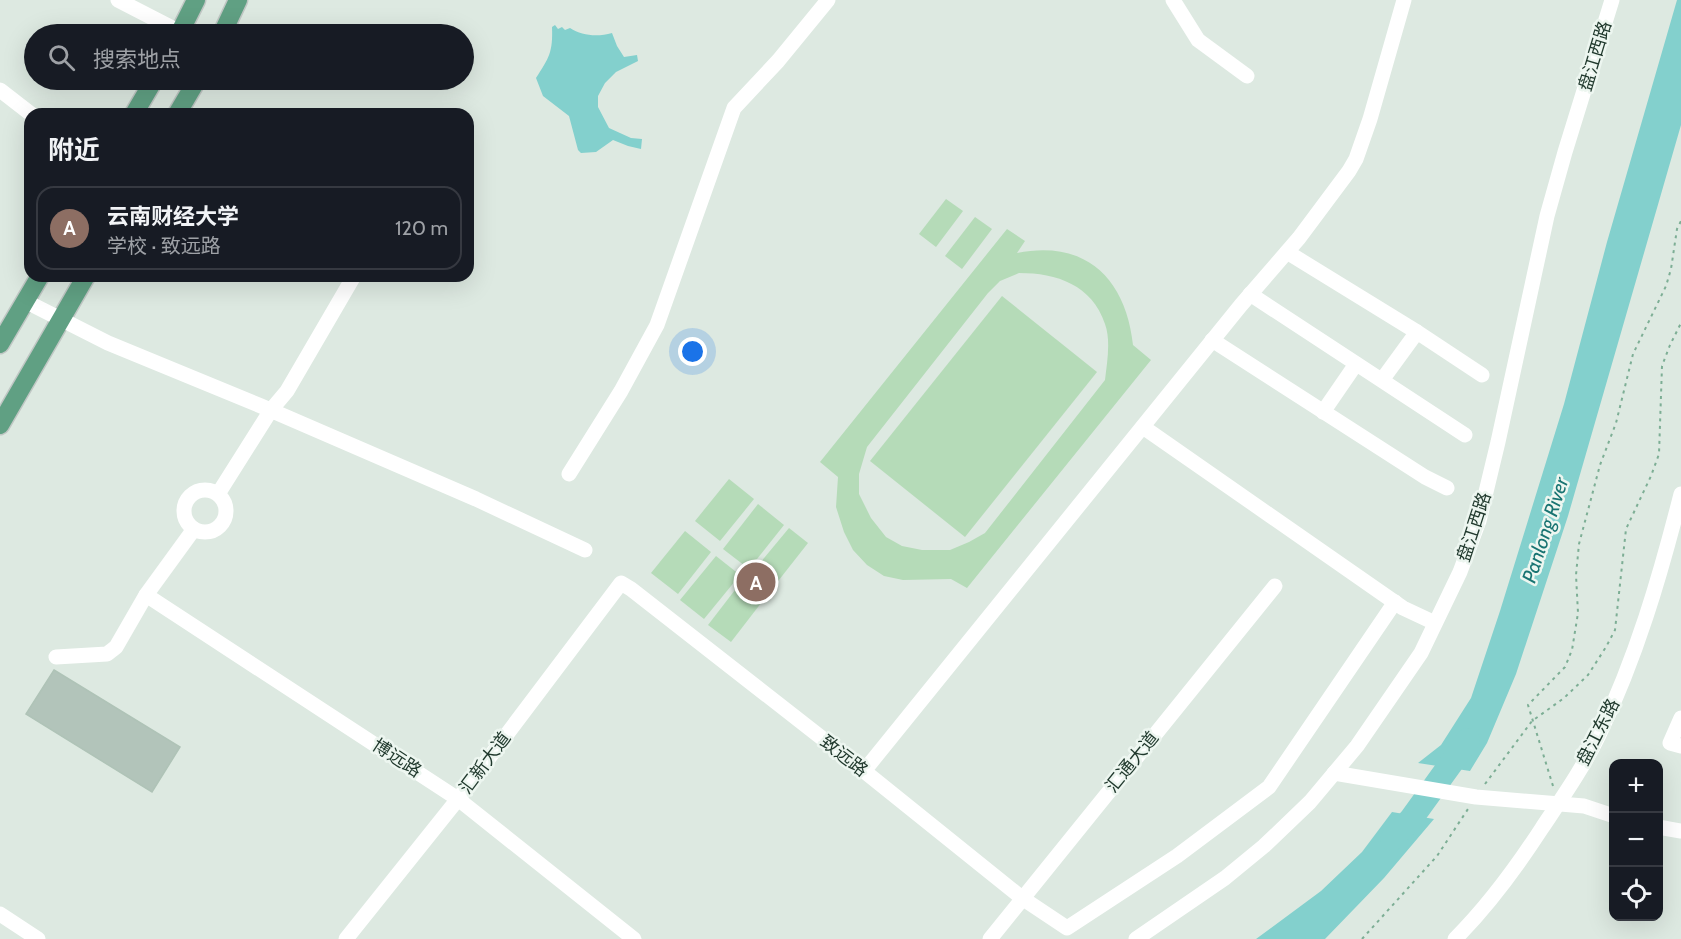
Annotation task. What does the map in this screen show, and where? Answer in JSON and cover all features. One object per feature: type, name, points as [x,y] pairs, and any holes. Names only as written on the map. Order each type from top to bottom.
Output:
[{"type":"main road","points":[[184,24],[196,0]]},
{"type":"main road","points":[[227,24],[238,0]]},
{"type":"main road","points":[[138,108],[148,90]]},
{"type":"main road","points":[[181,108],[191,90]]},
{"type":"main road","points":[[0,344],[37,282]]},
{"type":"main road","points":[[0,425],[83,282]]},
{"type":"street","points":[[569,474],[621,391],[657,325],[734,108],[778,61],[828,0]]},
{"type":"street","points":[[1173,0],[1198,40],[1247,76]]},
{"type":"street","points":[[864,771],[1212,340],[1287,252],[1349,171],[1356,159],[1370,119],[1404,0]]},
{"type":"street","name":"盘江西路","points":[[1136,939],[1225,878],[1264,846],[1310,802],[1357,746],[1421,653],[1460,572],[1479,520],[1547,216],[1612,0]]},
{"type":"street","points":[[121,1],[163,24]]},
{"type":"street","points":[[0,90],[24,109]]},
{"type":"street","points":[[1287,252],[1482,375]]},
{"type":"street","points":[[218,494],[272,410],[287,391],[351,282]]},
{"type":"street","points":[[1250,294],[1465,435]]},
{"type":"street","points":[[26,301],[108,343],[272,410],[476,499],[585,550]]},
{"type":"street","points":[[1382,380],[1417,332]]},
{"type":"street","points":[[1212,340],[1425,477],[1447,488]]},
{"type":"street","points":[[1323,411],[1356,364]]},
{"type":"street","points":[[1143,427],[1395,602],[1435,623]]},
{"type":"street","points":[[203,490],[218,494],[227,509],[223,523],[209,532],[194,529],[184,514],[184,505],[188,499],[192,494],[203,490]]},
{"type":"street","name":"盘江东路","points":[[1455,939],[1512,874],[1598,737],[1647,619],[1681,494]]},
{"type":"street","points":[[56,657],[107,654],[116,647],[147,595],[194,529]]},
{"type":"street","name":"致远路","points":[[621,584],[640,596],[864,771],[1022,898],[1067,928],[1177,856],[1269,787],[1395,602]]},
{"type":"street","name":"汇新大道","points":[[345,939],[458,800],[621,584]]},
{"type":"street","name":"汇通大道","points":[[990,939],[1275,586]]},
{"type":"street","name":"博远路","points":[[147,595],[458,800],[634,939]]},
{"type":"street","points":[[1681,718],[1670,743],[1681,746]]},
{"type":"street","points":[[1334,773],[1474,796],[1529,803],[1584,806],[1609,814]]},
{"type":"street","points":[[1663,828],[1681,831]]},
{"type":"street","points":[[0,914],[38,939]]},
{"type":"path","points":[[1558,803],[1528,705],[1565,667],[1572,650],[1578,613],[1576,575],[1579,544],[1600,465],[1616,423],[1633,354],[1666,286],[1677,229],[1681,221]]},
{"type":"path","points":[[1362,939],[1437,856],[1474,796],[1532,721],[1564,698],[1588,675],[1606,647],[1614,630],[1626,529],[1659,454],[1662,366],[1681,323]]},
{"type":"green space","points":[[946,199],[963,211],[936,247],[919,234]]},
{"type":"green space","points":[[975,217],[992,229],[962,269],[945,256]]},
{"type":"green space","points":[[1007,229],[1025,241],[1017,253],[1042,250],[1063,252],[1082,259],[1098,269],[1111,283],[1122,301],[1133,345],[1151,360],[967,588],[951,579],[903,580],[884,576],[867,565],[853,550],[844,532],[836,507],[838,477],[820,462]],"holes":[[[1019,273],[1047,275],[1071,284],[1082,291],[1099,311],[1108,337],[1105,380],[985,533],[950,550],[922,550],[902,546],[886,537],[871,518],[859,494],[859,474],[867,447],[988,293],[1000,281]]]},
{"type":"green space","points":[[1002,296],[1097,372],[965,537],[870,461]]},
{"type":"green space","points":[[729,479],[754,499],[720,541],[695,521]]},
{"type":"green space","points":[[758,504],[784,525],[749,569],[723,549]]},
{"type":"green space","points":[[789,528],[808,543],[775,585],[755,569]]},
{"type":"green space","points":[[685,531],[711,552],[678,594],[651,573]]},
{"type":"green space","points":[[716,556],[740,575],[704,619],[680,600]]},
{"type":"green space","points":[[745,577],[768,594],[731,642],[708,625]]},
{"type":"water","points":[[1677,0],[1681,0],[1681,125],[1568,516],[1516,674],[1487,743],[1470,771],[1418,763],[1441,745],[1471,698],[1564,404],[1607,242]]},
{"type":"water","points":[[555,25],[558,29],[570,28],[590,35],[612,33],[624,57],[637,55],[638,61],[616,72],[605,83],[598,96],[598,107],[609,128],[631,138],[642,139],[641,149],[613,140],[596,152],[581,153],[578,150],[569,116],[543,96],[536,78],[549,54],[552,27]]},
{"type":"water","points":[[1392,812],[1434,819],[1384,878],[1325,939],[1256,939],[1321,891],[1362,852]]},
{"type":"building","points":[[54,670],[180,747],[152,792],[26,714]]},
{"type":"waterway","name":"Panlong River","points":[[1392,839],[1411,819],[1468,740]]},
{"type":"place","name":"云南财经大学","points":[[756,582]]}]
